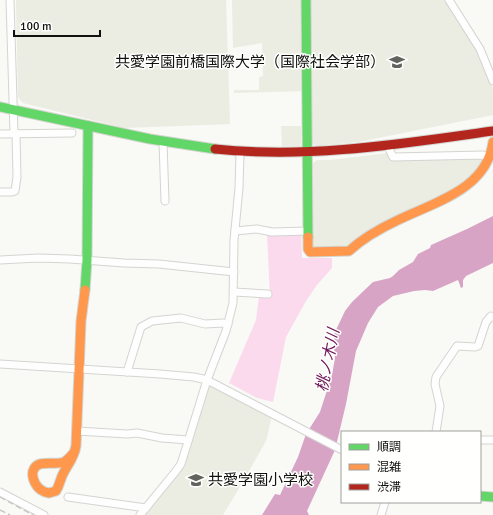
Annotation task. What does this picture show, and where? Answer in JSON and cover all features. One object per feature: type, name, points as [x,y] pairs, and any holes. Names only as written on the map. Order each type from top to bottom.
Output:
[{"type":"street","points":[[0,192],[15,191],[17,177],[15,133],[12,109],[10,0]]},
{"type":"street","points":[[306,0],[308,249],[310,252],[348,251],[358,242],[397,220],[442,201],[461,190],[476,178],[492,150],[493,142]]},
{"type":"street","points":[[449,0],[480,49],[493,81]]},
{"type":"street","points":[[0,107],[163,142],[213,150],[240,152],[308,154],[493,131]]},
{"type":"street","points":[[75,451],[67,461],[58,464],[40,464],[36,466],[33,473],[35,485],[45,492],[50,493],[54,491],[58,487],[63,475],[73,459],[75,451],[81,321],[87,260],[88,126]]},
{"type":"street","points":[[0,134],[72,133]]},
{"type":"street","points":[[163,142],[164,201]]},
{"type":"street","points":[[387,145],[393,157],[483,155],[488,158]]},
{"type":"street","points":[[140,515],[181,464],[207,380],[228,324],[234,292],[234,240],[239,188],[240,152]]},
{"type":"street","points":[[235,232],[257,229],[272,232],[308,231]]},
{"type":"street","points":[[0,260],[38,258],[87,260],[159,264],[234,272]]},
{"type":"street","points":[[234,292],[268,294]]},
{"type":"street","points":[[436,431],[440,408],[435,384],[437,373],[458,346],[478,346],[486,322],[491,316],[493,317]]},
{"type":"street","points":[[127,372],[141,327],[152,321],[181,318],[205,324],[228,324]]},
{"type":"street","points":[[0,364],[194,377],[207,380],[341,449]]},
{"type":"street","points":[[77,431],[127,434],[137,433],[162,438],[188,440]]},
{"type":"street","points":[[481,440],[493,440]]},
{"type":"street","points":[[0,492],[44,515]]},
{"type":"street","points":[[481,496],[493,497]]},
{"type":"street","points":[[68,497],[146,508]]},
{"type":"street","points":[[381,515],[385,503]]},
{"type":"shaded area","points":[[16,0],[226,0],[230,124],[125,128],[23,103],[18,97]]},
{"type":"shaded area","points":[[232,0],[303,0],[304,91],[234,93],[234,90],[259,90],[259,77],[263,76],[262,43],[233,48]]},
{"type":"shaded area","name":"共愛学園前橋国際大学（国際社会学部）","points":[[309,0],[445,0],[477,47],[493,90],[493,115],[358,142],[317,146],[313,144],[311,142]]},
{"type":"shaded area","points":[[281,126],[301,126],[301,145],[282,146]]},
{"type":"shaded area","points":[[388,153],[391,158],[481,158],[482,162],[469,180],[459,188],[348,249],[313,249],[312,164],[317,160],[330,160]]},
{"type":"shaded area","points":[[493,216],[493,263],[466,276],[463,280],[463,287],[461,288],[458,280],[433,291],[414,291],[393,296],[378,307],[368,323],[356,351],[346,404],[335,450],[307,511],[309,515],[262,515],[275,494],[280,495],[298,457],[306,434],[320,412],[332,375],[335,358],[334,334],[345,311],[352,302],[373,282],[390,278],[399,270],[413,262],[418,254],[430,248],[431,245]]},
{"type":"shaded area","points":[[301,233],[302,258],[332,258],[332,268],[317,285],[306,301],[286,337],[273,402],[257,398],[229,383],[256,320],[259,296],[270,297],[267,234]]},
{"type":"shaded area","points":[[209,384],[272,416],[266,441],[223,515],[143,515],[181,469]]},
{"type":"railway","points":[[0,497],[33,515]]},
{"type":"railway","points":[[0,510],[10,515]]},
{"type":"traffic: fast","points":[[306,0],[308,237]]},
{"type":"traffic: fast","points":[[0,107],[150,139],[215,149]]},
{"type":"traffic: fast","points":[[85,290],[87,260],[88,126]]},
{"type":"traffic: fast","points":[[481,496],[493,497]]},
{"type":"traffic: slow","points":[[308,237],[308,249],[310,252],[349,251],[379,230],[443,200],[470,183],[481,171],[489,158],[493,142]]},
{"type":"traffic: slow","points":[[75,451],[64,462],[42,463],[35,467],[33,477],[39,489],[49,493],[56,491],[75,451],[81,321],[85,290]]},
{"type":"traffic: jam","points":[[215,149],[250,152],[354,149],[493,131]]},
{"type":"place","name":"共愛学園前橋国際大学（国際社会学部）","points":[[397,62]]},
{"type":"place","name":"共愛学園小学校","points":[[196,480]]},
{"type":"water label","name":"桃ノ木川","points":[[327,360]]}]
